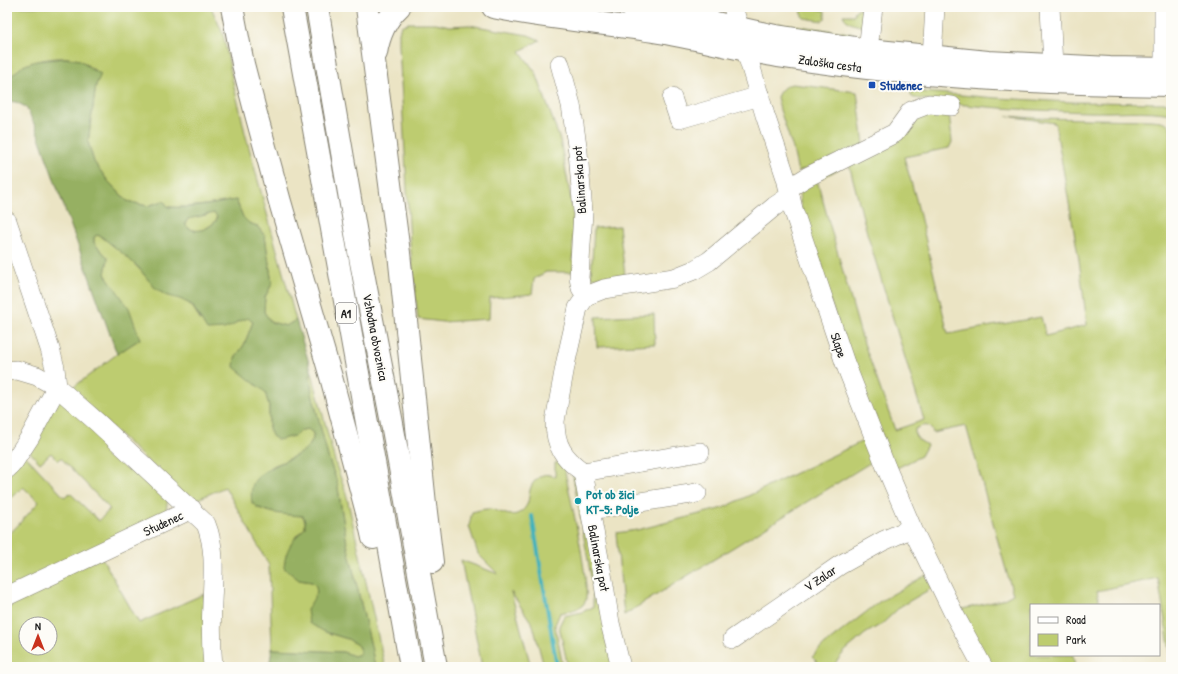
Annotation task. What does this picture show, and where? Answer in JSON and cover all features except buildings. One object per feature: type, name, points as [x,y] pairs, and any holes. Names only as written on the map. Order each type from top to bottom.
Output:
[{"type":"main road","points":[[228,7],[233,17],[245,71],[278,195],[331,377],[369,520],[382,591],[402,619]]},
{"type":"main road","name":"Vzhodna obvoznica","points":[[292,7],[411,667]]},
{"type":"main road","name":"Vzhodna obvoznica","points":[[317,7],[356,236],[390,411],[434,657]]},
{"type":"main road","points":[[368,7],[374,68],[399,253],[429,544],[440,613],[434,657]]},
{"type":"main road","points":[[374,68],[376,51],[382,33],[390,17],[399,7]]},
{"type":"main road","name":"Zaloška cesta","points":[[493,7],[543,17],[653,31],[782,57],[962,78],[1098,84],[1169,74]]},
{"type":"main road","name":"Zaloška cesta","points":[[631,7],[775,36],[868,50],[988,62],[1169,74]]},
{"type":"street","name":"Slape","points":[[734,7],[793,209],[848,370],[912,528],[953,612],[983,667]]},
{"type":"street","points":[[868,50],[873,7]]},
{"type":"street","points":[[932,57],[935,7]]},
{"type":"street","points":[[1050,7],[1053,66]]},
{"type":"street","points":[[1164,7],[1169,74]]},
{"type":"street","name":"Balinarska pot","points":[[560,64],[571,105],[578,152],[583,212],[579,278],[581,288],[586,296]]},
{"type":"street","points":[[672,98],[679,119],[760,96]]},
{"type":"street","points":[[700,452],[583,472],[574,466],[561,450],[556,438],[554,421],[578,308],[586,296],[604,289],[674,278],[694,270],[775,206],[807,177],[896,133],[911,111],[929,104],[952,106]]},
{"type":"street","points":[[7,221],[50,349],[55,368],[57,387],[30,437],[7,470]]},
{"type":"street","points":[[7,371],[17,370],[37,376],[57,387],[192,509]]},
{"type":"street","name":"Balinarska pot","points":[[583,472],[610,623],[621,667]]},
{"type":"street","points":[[590,510],[697,492]]},
{"type":"street","name":"Studenec","points":[[7,596],[192,509],[206,524],[211,536],[214,555],[211,639],[212,667]]},
{"type":"street","name":"V Zalar","points":[[733,639],[840,565],[883,541],[912,528]]},
{"type":"green space","points":[[7,7],[211,7],[223,34],[245,133],[296,320],[286,326],[271,322],[264,312],[265,297],[272,284],[265,236],[257,226],[249,223],[243,217],[236,200],[185,207],[168,207],[163,201],[147,206],[127,201],[108,181],[94,162],[88,142],[96,85],[100,74],[79,60],[59,58],[36,61],[22,67],[7,79]]},
{"type":"green space","points":[[801,7],[812,7],[825,11],[825,19],[822,21],[804,18],[802,16]]},
{"type":"green space","points":[[857,9],[867,9],[866,27],[850,23],[843,15],[854,15]]},
{"type":"green space","points":[[408,23],[436,23],[450,26],[469,25],[528,35],[540,40],[520,51],[536,73],[560,140],[573,210],[573,272],[546,272],[534,279],[532,294],[490,298],[489,319],[443,322],[418,319],[410,243],[399,46],[399,32],[401,26]]},
{"type":"green space","points":[[778,23],[857,34],[852,36],[779,26]]},
{"type":"green space","points":[[65,58],[80,60],[91,69],[101,74],[96,85],[88,142],[94,162],[108,181],[127,201],[147,206],[164,201],[168,207],[185,207],[202,206],[236,200],[243,217],[249,223],[257,226],[265,236],[272,284],[265,297],[264,312],[271,322],[286,326],[296,320],[312,373],[310,376],[312,393],[328,457],[337,482],[347,544],[375,667],[269,667],[272,649],[343,652],[354,656],[360,654],[360,647],[348,639],[325,632],[309,623],[307,610],[317,593],[316,586],[312,582],[299,580],[284,568],[286,556],[290,546],[305,528],[303,516],[269,512],[252,503],[252,487],[260,475],[268,469],[299,454],[307,448],[312,441],[313,433],[308,429],[302,430],[294,436],[278,440],[272,436],[269,428],[269,406],[265,392],[234,367],[235,358],[244,345],[253,322],[248,318],[224,329],[207,330],[192,305],[180,299],[165,295],[154,287],[138,267],[102,237],[97,235],[94,237],[94,243],[108,258],[105,274],[129,308],[140,339],[117,354],[35,126],[26,107],[16,102],[7,101],[7,79],[23,66],[36,61]],"holes":[[[214,213],[217,217],[213,224],[202,230],[194,230],[186,226],[188,219]]]},
{"type":"green space","points":[[792,84],[857,92],[864,144],[798,172],[793,149],[777,97],[779,92]]},
{"type":"green space","points":[[911,91],[1070,102],[1171,103],[1171,114],[1140,111],[1088,112],[979,106],[914,98],[911,96]]},
{"type":"green space","points":[[930,110],[946,110],[949,112],[952,142],[949,148],[904,157],[916,199],[948,334],[1041,317],[1046,336],[1087,325],[1079,260],[1055,123],[1007,116],[1035,118],[1149,120],[1163,122],[1169,126],[1171,149],[1171,658],[1158,578],[1097,591],[1100,604],[1030,604],[1030,656],[1073,656],[1075,667],[989,667],[958,610],[1002,600],[1013,594],[966,426],[933,433],[928,426],[921,426],[915,429],[915,435],[919,440],[927,445],[921,456],[893,470],[843,339],[804,222],[800,202],[801,186],[846,161],[898,136],[917,116]],"holes":[[[849,164],[867,233],[924,420],[895,430],[861,335],[817,180]]]},
{"type":"green space","points":[[214,213],[217,217],[216,221],[201,230],[190,229],[186,226],[186,221],[188,219]]},
{"type":"green space","points":[[619,226],[625,275],[591,278],[594,228]]},
{"type":"green space","points":[[97,235],[112,244],[124,254],[160,292],[167,296],[179,298],[190,304],[200,320],[232,326],[237,322],[248,318],[253,322],[244,345],[235,358],[252,381],[265,391],[269,406],[269,428],[294,436],[302,430],[308,429],[313,433],[313,439],[310,445],[304,450],[291,458],[270,467],[257,508],[283,514],[303,516],[305,528],[295,537],[299,580],[312,582],[316,586],[317,593],[314,600],[325,632],[348,639],[360,647],[360,654],[354,656],[343,652],[272,649],[269,565],[225,487],[191,502],[71,389],[117,354],[140,339],[105,274],[108,258],[94,243],[94,237]]},
{"type":"green space","points":[[654,314],[655,344],[597,347],[596,317]]},
{"type":"green space","points":[[312,373],[336,465],[346,493],[385,667],[375,667],[347,544],[337,482],[328,457],[312,393],[310,376]]},
{"type":"green space","points":[[59,398],[171,496],[167,503],[166,515],[7,592],[7,537],[39,502],[23,487],[7,503],[7,477],[24,454],[64,497],[70,493],[99,521],[110,509],[61,458],[58,461],[51,453],[40,463],[27,449]]},
{"type":"green space","points":[[865,440],[873,461],[624,615],[616,533],[637,530],[723,508]]},
{"type":"green space","points":[[563,462],[574,512],[585,578],[586,593],[585,602],[583,605],[574,610],[560,613],[555,625],[563,667],[544,667],[533,625],[511,592],[531,667],[482,667],[461,560],[498,574],[478,554],[469,526],[472,512],[491,509],[509,515],[518,513],[526,506],[530,489],[536,480],[544,475],[555,477],[555,463]]},
{"type":"green space","points":[[572,471],[580,483],[615,667],[568,667],[559,626],[564,616],[582,612],[593,607],[593,588]]},
{"type":"green space","points":[[101,556],[139,623],[204,594],[207,667],[7,667],[7,600]]},
{"type":"green space","points":[[926,575],[932,588],[901,606],[883,623],[865,634],[845,651],[832,667],[822,667],[812,657],[824,645],[879,602]]},
{"type":"waterway","points":[[532,516],[557,667]]},
{"type":"place","name":"Studenec","points":[[872,85]]},
{"type":"place","name":"Pot ob žici KT-5: Polje","points":[[578,501]]}]
